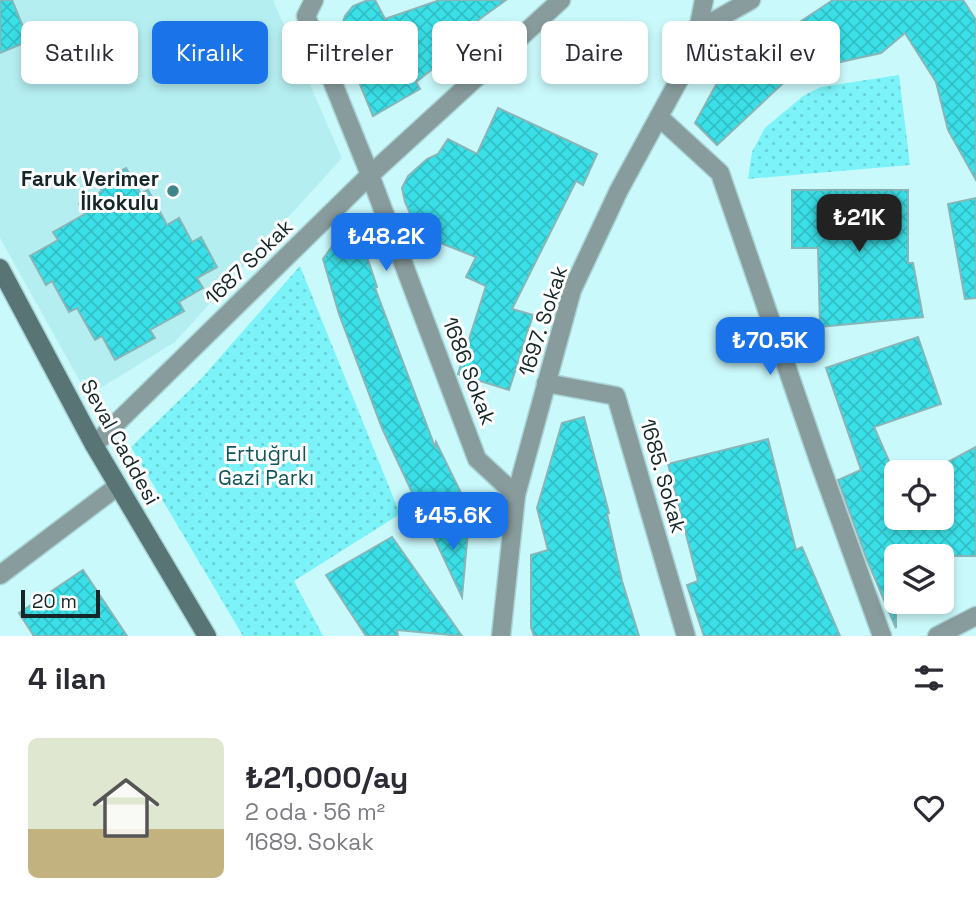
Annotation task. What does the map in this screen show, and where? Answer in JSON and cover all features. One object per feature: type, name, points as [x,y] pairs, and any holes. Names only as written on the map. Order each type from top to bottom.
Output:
[{"type":"main road","name":"Seval Caddesi","points":[[0,268],[94,445],[207,636]]},
{"type":"street","name":"1687 Sokak","points":[[94,445],[370,175],[561,0]]},
{"type":"street","name":"1697. Sokak","points":[[700,21],[704,0]]},
{"type":"street","points":[[714,21],[751,0]]},
{"type":"street","name":"1686 Sokak","points":[[310,8],[477,459],[516,495]]},
{"type":"street","name":"1697. Sokak","points":[[501,636],[516,495],[572,290],[620,190],[676,84]]},
{"type":"street","points":[[659,117],[720,173],[819,461],[883,636]]},
{"type":"street","name":"1685. Sokak","points":[[546,383],[616,396],[686,636]]},
{"type":"street","points":[[0,575],[118,486]]},
{"type":"street","points":[[937,636],[976,616]]},
{"type":"shaded area","name":"Faruk Verimer İlkokulu","points":[[0,0],[273,0],[282,21],[282,84],[310,84],[342,158],[175,342],[88,396],[0,238]]},
{"type":"green space","points":[[899,75],[910,165],[748,179],[752,152],[765,128],[803,96],[821,87]]},
{"type":"green space","name":"Ertuğrul Gazi Parkı","points":[[300,266],[400,514],[294,581],[323,636],[243,636],[131,447],[201,379]]},
{"type":"building","points":[[0,0],[12,0],[21,22],[21,44],[0,53]]},
{"type":"building","points":[[375,0],[385,19],[440,0],[506,0],[477,21],[432,21],[432,70],[418,80],[418,21],[343,21],[353,6]]},
{"type":"building","points":[[833,0],[963,0],[976,20],[976,180],[948,130],[936,82],[905,33],[881,53],[840,62],[840,21],[801,21]]},
{"type":"building","points":[[360,84],[417,84],[420,89],[373,116]]},
{"type":"building","points":[[782,84],[717,145],[695,123],[716,85]]},
{"type":"building","points":[[498,108],[597,154],[583,185],[576,181],[512,309],[533,315],[509,390],[458,374],[486,286],[466,277],[476,257],[420,235],[405,202],[402,188],[408,176],[427,159],[438,154],[448,139],[477,154]]},
{"type":"building","points":[[126,168],[141,194],[148,190],[167,225],[179,218],[192,242],[201,237],[217,267],[197,278],[203,288],[179,302],[184,311],[150,330],[155,338],[115,360],[102,336],[95,340],[77,308],[69,312],[52,281],[46,285],[30,256],[58,240],[53,232],[85,214],[79,204],[102,191],[98,183]]},
{"type":"building","points":[[792,190],[908,190],[908,263],[913,263],[923,317],[820,327],[818,248],[792,248]]},
{"type":"building","points":[[976,198],[976,298],[965,299],[948,204]]},
{"type":"building","points":[[357,227],[377,287],[375,288],[435,447],[436,442],[464,499],[424,518],[382,428],[339,314],[323,259],[344,234]]},
{"type":"building","points":[[918,337],[941,404],[874,427],[889,460],[884,460],[884,530],[954,530],[954,460],[951,460],[976,447],[976,556],[954,556],[954,544],[884,544],[884,600],[838,480],[861,470],[826,368]]},
{"type":"building","points":[[584,417],[609,513],[607,514],[622,581],[639,636],[534,636],[531,627],[531,555],[548,550],[537,508],[562,423]]},
{"type":"building","points":[[768,439],[796,550],[802,547],[840,636],[704,636],[687,585],[698,581],[668,464]]},
{"type":"building","points":[[429,527],[468,531],[462,597]]},
{"type":"building","points":[[392,537],[462,636],[397,630],[398,636],[366,636],[326,575]]},
{"type":"building","points":[[83,570],[127,636],[34,636],[19,613]]},
{"type":"building","points":[[890,614],[896,614],[896,628]]},
{"type":"place","name":"Faruk Verimer İlkokulu","points":[[173,191]]}]
